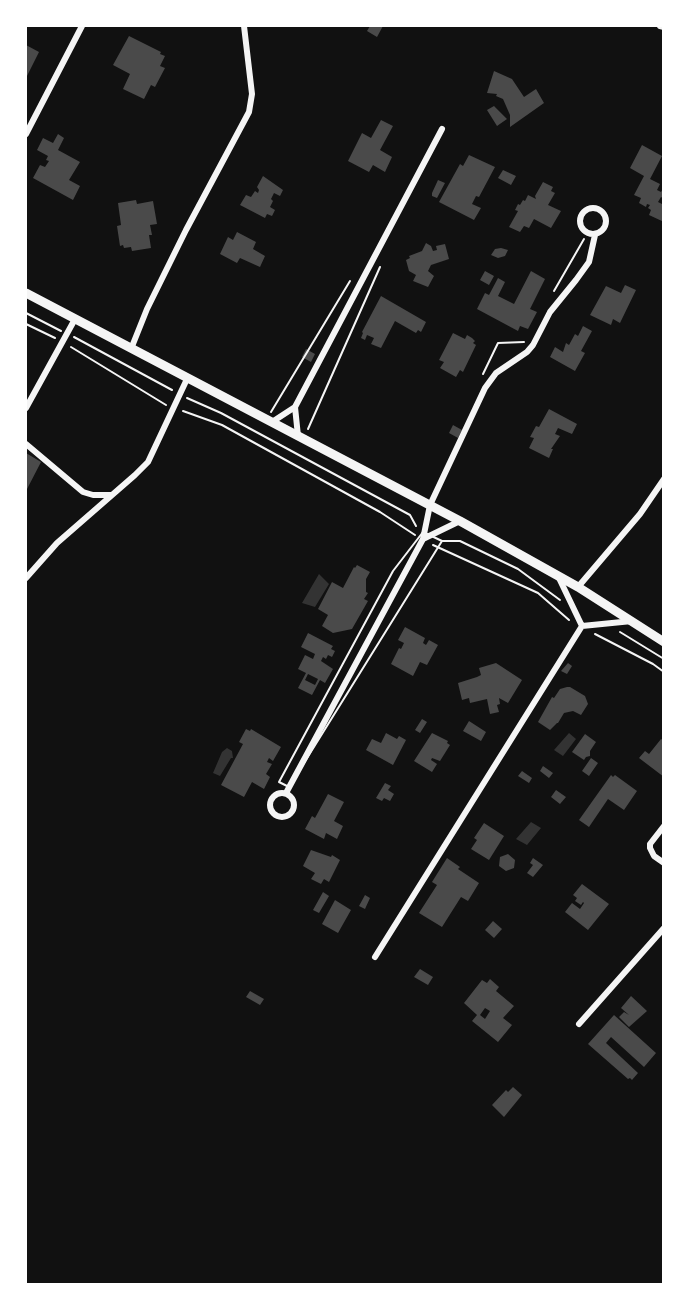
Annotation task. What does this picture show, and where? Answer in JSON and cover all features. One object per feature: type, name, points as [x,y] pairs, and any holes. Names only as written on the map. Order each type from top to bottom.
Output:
[{"type":"street","points":[[26,134],[82,26]]},
{"type":"street","points":[[131,349],[147,309],[186,230],[249,112],[252,94],[244,26]]},
{"type":"street","points":[[272,422],[295,407],[442,129]]},
{"type":"street","points":[[286,793],[423,539],[430,505],[485,387],[496,373],[527,352],[533,345],[550,312],[589,262],[596,235],[603,231],[607,219],[602,211],[590,208],[581,216],[580,224],[584,231],[596,235]]},
{"type":"street","points":[[26,293],[460,521],[578,587],[663,642]]},
{"type":"street","points":[[26,408],[75,319]]},
{"type":"street","points":[[26,578],[57,543],[148,462],[187,379]]},
{"type":"street","points":[[295,407],[298,436]]},
{"type":"street","points":[[26,444],[83,492],[93,495],[111,495]]},
{"type":"street","points":[[578,587],[640,514],[663,479]]},
{"type":"street","points":[[423,539],[460,521]]},
{"type":"street","points":[[559,577],[582,626]]},
{"type":"street","points":[[582,626],[632,621]]},
{"type":"street","points":[[375,957],[582,626]]},
{"type":"street","points":[[278,793],[286,793],[292,798],[293,810],[284,817],[276,815],[269,806],[272,798],[278,793]]},
{"type":"street","points":[[663,826],[650,844],[654,856],[663,863]]},
{"type":"street","points":[[579,1024],[663,928]]},
{"type":"path","points":[[26,312],[180,395],[221,413],[410,515],[423,539]]},
{"type":"path","points":[[26,324],[62,342],[165,405],[222,425],[380,512],[423,539],[538,593],[570,621],[653,664],[663,672]]},
{"type":"path","points":[[423,539],[460,541],[518,569],[574,610]]},
{"type":"path","points":[[602,624],[624,633],[663,659]]},
{"type":"shaded area","points":[[319,574],[329,584],[315,607],[302,603]]},
{"type":"shaded area","points":[[569,733],[576,739],[563,756],[554,750]]},
{"type":"shaded area","points":[[227,748],[232,751],[233,758],[220,776],[213,773],[222,752]]},
{"type":"shaded area","points":[[531,822],[541,828],[527,845],[516,839]]},
{"type":"building","points":[[370,26],[383,26],[377,37],[367,31]]},
{"type":"building","points":[[129,36],[165,56],[160,66],[165,68],[155,87],[151,85],[144,99],[123,89],[130,74],[113,65]]},
{"type":"building","points":[[26,45],[39,52],[26,78]]},
{"type":"building","points":[[494,71],[512,79],[524,97],[536,89],[544,103],[510,127],[510,115],[503,99],[496,96],[497,94],[487,93]]},
{"type":"building","points":[[494,106],[507,119],[497,126],[487,110]]},
{"type":"building","points":[[381,120],[393,126],[380,150],[392,157],[385,172],[373,165],[369,172],[348,161],[362,133],[371,138]]},
{"type":"building","points":[[58,134],[64,138],[58,150],[80,162],[69,180],[80,186],[73,200],[33,178],[40,165],[45,167],[49,161],[46,160],[48,156],[37,150],[43,138],[53,143]]},
{"type":"building","points":[[642,145],[662,156],[650,179],[660,184],[657,190],[661,192],[664,187],[664,199],[661,197],[658,202],[664,205],[664,222],[649,215],[650,205],[647,204],[646,207],[639,203],[641,198],[634,195],[644,176],[630,168]]},
{"type":"building","points":[[469,155],[495,167],[479,197],[476,196],[472,204],[481,208],[474,220],[439,202],[460,164],[463,166]]},
{"type":"building","points":[[503,170],[516,176],[511,185],[498,178]]},
{"type":"building","points":[[263,176],[283,190],[280,196],[274,193],[270,207],[275,210],[272,216],[267,214],[265,218],[240,205],[246,195],[251,197],[255,191],[258,193],[257,187]]},
{"type":"building","points":[[438,180],[445,183],[437,198],[432,196],[432,193]]},
{"type":"building","points":[[543,182],[553,187],[551,191],[555,193],[548,205],[561,211],[551,228],[534,219],[529,228],[524,226],[520,232],[509,227],[518,211],[515,210],[518,204],[525,201],[528,195],[536,199],[535,196]]},
{"type":"building","points":[[136,200],[137,204],[153,201],[157,224],[150,225],[151,248],[132,251],[131,247],[120,246],[117,226],[121,225],[118,203]]},
{"type":"building","points":[[237,232],[256,242],[253,249],[265,256],[260,267],[240,258],[237,263],[220,254],[228,237],[233,240]]},
{"type":"building","points":[[426,243],[433,251],[437,250],[436,246],[445,244],[449,259],[431,265],[428,271],[434,276],[428,287],[413,281],[416,275],[409,271],[406,260],[410,258],[409,256],[422,251]]},
{"type":"building","points":[[495,249],[508,250],[505,256],[498,258],[491,255]]},
{"type":"building","points":[[485,271],[494,276],[489,285],[480,280]]},
{"type":"building","points":[[531,271],[545,279],[530,309],[537,312],[528,329],[520,326],[518,331],[477,309],[485,293],[489,295],[498,278],[505,282],[498,296],[514,304]]},
{"type":"building","points":[[625,285],[636,290],[620,323],[613,319],[611,325],[590,315],[606,286],[621,293]]},
{"type":"building","points":[[381,296],[426,322],[421,332],[418,330],[416,333],[395,321],[381,348],[371,344],[374,338],[367,335],[365,340],[361,338]]},
{"type":"building","points":[[583,326],[592,331],[581,351],[585,353],[575,371],[550,357],[555,347],[563,352],[566,343],[569,345],[575,334],[578,336]]},
{"type":"building","points":[[453,333],[465,339],[467,335],[475,341],[473,343],[476,345],[463,372],[460,370],[456,377],[440,368],[444,362],[439,360]]},
{"type":"building","points":[[306,349],[315,354],[311,362],[302,357]]},
{"type":"building","points":[[549,409],[577,424],[572,434],[558,428],[555,434],[560,436],[551,449],[553,449],[549,458],[529,448],[534,438],[530,437],[536,426],[539,427]]},
{"type":"building","points":[[453,425],[462,430],[458,438],[449,433]]},
{"type":"building","points":[[26,453],[41,462],[26,491]]},
{"type":"building","points":[[357,565],[370,572],[366,579],[366,592],[368,593],[364,599],[368,601],[352,629],[333,633],[322,626],[328,615],[318,609],[332,582],[343,588]]},
{"type":"building","points":[[405,627],[425,638],[423,643],[426,645],[429,640],[438,645],[427,665],[420,662],[413,676],[391,664],[404,643],[398,640]]},
{"type":"building","points":[[308,633],[333,646],[331,649],[335,651],[332,657],[328,655],[326,659],[323,657],[321,661],[333,669],[325,683],[320,680],[312,695],[298,688],[306,673],[298,669],[305,655],[313,659],[315,654],[301,647]],"holes":[[[308,674],[318,679],[315,685],[305,680]]]},
{"type":"building","points":[[496,663],[522,680],[508,703],[499,698],[500,704],[497,705],[499,712],[490,714],[487,699],[470,703],[469,698],[462,700],[458,683],[481,675],[479,668]]},
{"type":"building","points":[[568,663],[572,666],[567,674],[561,671]]},
{"type":"building","points":[[567,687],[585,696],[588,704],[581,715],[573,711],[564,713],[550,730],[538,722],[552,697],[554,698],[560,689]]},
{"type":"building","points":[[422,719],[427,722],[420,733],[415,730]]},
{"type":"building","points":[[469,721],[486,732],[481,741],[463,731]]},
{"type":"building","points":[[246,729],[250,731],[251,729],[281,747],[273,761],[269,758],[267,762],[272,764],[266,774],[270,777],[264,789],[252,782],[244,797],[221,785],[243,744],[239,742]]},
{"type":"building","points":[[386,733],[397,739],[399,736],[406,740],[393,765],[366,750],[372,739],[381,743]]},
{"type":"building","points":[[432,733],[448,741],[450,745],[440,761],[432,758],[431,760],[437,764],[432,772],[414,761]]},
{"type":"building","points":[[585,734],[596,742],[590,751],[590,756],[584,760],[572,752]]},
{"type":"building","points":[[661,739],[664,741],[664,777],[639,758],[645,751],[649,754]]},
{"type":"building","points":[[591,758],[598,763],[589,776],[582,771]]},
{"type":"building","points":[[543,766],[553,773],[549,778],[540,771]]},
{"type":"building","points":[[522,771],[532,778],[529,783],[518,776]]},
{"type":"building","points":[[611,775],[613,777],[615,775],[637,791],[624,810],[608,799],[589,827],[579,820]]},
{"type":"building","points":[[385,783],[391,786],[388,790],[394,794],[390,801],[376,798]]},
{"type":"building","points":[[556,790],[566,797],[560,804],[551,797]]},
{"type":"building","points":[[328,794],[344,802],[334,821],[343,826],[337,839],[326,833],[324,839],[305,829],[312,816],[315,818]]},
{"type":"building","points":[[484,823],[504,836],[489,860],[471,849],[477,840],[474,838]]},
{"type":"building","points":[[311,850],[331,857],[332,855],[340,860],[329,882],[324,879],[321,884],[311,879],[315,873],[303,866]]},
{"type":"building","points":[[508,854],[515,860],[514,868],[506,871],[499,866],[500,857]]},
{"type":"building","points":[[447,858],[460,867],[458,869],[479,883],[468,901],[461,897],[442,927],[419,913],[437,885],[432,882]]},
{"type":"building","points":[[533,858],[543,865],[533,877],[527,873],[533,865],[530,863]]},
{"type":"building","points":[[582,884],[609,904],[588,930],[565,912],[572,903],[580,909],[584,903],[581,905],[575,901],[577,898],[573,895]]},
{"type":"building","points":[[323,892],[329,896],[319,913],[313,910]]},
{"type":"building","points":[[365,895],[370,898],[365,909],[359,906]]},
{"type":"building","points":[[335,900],[351,910],[338,933],[322,924]]},
{"type":"building","points":[[493,921],[502,929],[494,938],[485,930]]},
{"type":"building","points":[[420,969],[433,977],[428,985],[414,977]]},
{"type":"building","points":[[490,979],[499,987],[496,991],[514,1006],[503,1018],[512,1025],[498,1042],[472,1021],[477,1015],[464,1003],[482,980],[487,983]],"holes":[[[485,1008],[490,1011],[485,1019],[480,1015]]]},
{"type":"building","points":[[250,991],[264,999],[260,1005],[246,997]]},
{"type":"building","points":[[631,996],[647,1011],[629,1027],[619,1017],[624,1012],[629,1015],[621,1008]]},
{"type":"building","points":[[614,1015],[656,1053],[644,1067],[611,1037],[606,1043],[638,1073],[632,1080],[588,1044]]},
{"type":"building","points":[[513,1087],[522,1095],[504,1117],[492,1105],[506,1090],[508,1092]]}]
